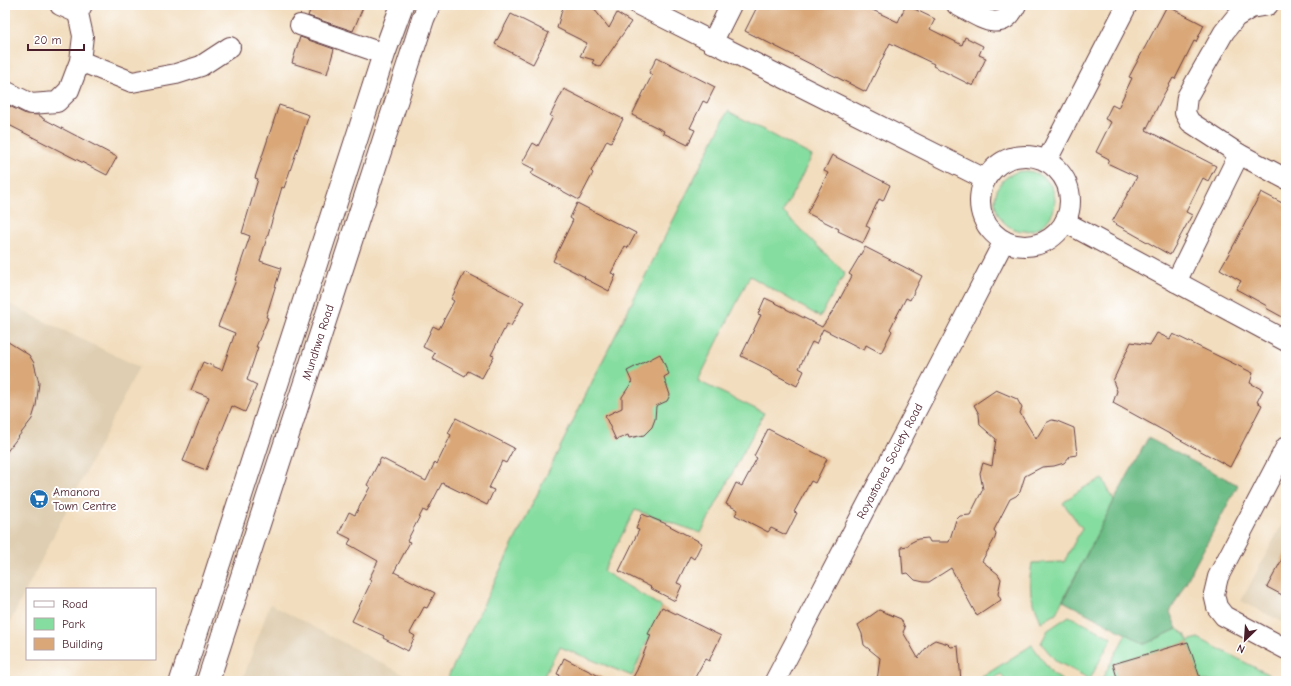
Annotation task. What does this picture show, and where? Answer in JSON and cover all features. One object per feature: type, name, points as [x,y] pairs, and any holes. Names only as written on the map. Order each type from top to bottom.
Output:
[{"type":"highway","points":[[181,681],[384,54],[402,5]]},
{"type":"highway","name":"Mundhwa Road","points":[[208,681],[390,116],[429,5]]},
{"type":"street","points":[[5,91],[31,104],[57,102],[69,90],[80,61],[83,36],[80,9],[60,5]]},
{"type":"street","points":[[639,5],[985,179]]},
{"type":"street","points":[[712,42],[732,5]]},
{"type":"street","points":[[957,5],[991,22],[1000,22],[1006,19],[1012,13],[1016,5]]},
{"type":"street","points":[[1047,160],[1127,5]]},
{"type":"street","points":[[1268,5],[1251,8],[1236,17],[1224,32],[1187,97],[1186,113],[1190,122],[1239,154],[1286,179]]},
{"type":"street","points":[[300,25],[384,54]]},
{"type":"street","points":[[80,61],[132,82],[176,74],[201,66],[230,47]]},
{"type":"street","points":[[1176,282],[1239,154]]},
{"type":"street","points":[[1028,156],[1047,160],[1062,174],[1068,185],[1071,197],[1070,210],[1066,222],[1053,237],[1035,245],[1022,246],[1004,241],[989,228],[983,217],[980,198],[985,179],[993,169],[1003,161],[1015,157],[1028,156]]},
{"type":"street","points":[[1066,222],[1286,341]]},
{"type":"street","name":"Royastonea Society Road","points":[[775,681],[1004,241]]},
{"type":"street","points":[[1286,447],[1218,576],[1214,594],[1217,607],[1224,616],[1286,649]]},
{"type":"shaded area","name":"Amanora Town Centre","points":[[5,302],[139,367],[5,632]]},
{"type":"shaded area","points":[[1286,516],[1286,624],[1241,601]]},
{"type":"shaded area","points":[[270,604],[416,681],[242,681]]},
{"type":"green space","points":[[728,111],[812,156],[783,212],[845,273],[820,317],[750,276],[698,381],[764,413],[701,533],[635,510],[603,571],[662,607],[632,676],[560,647],[541,681],[446,681],[593,380]]},
{"type":"green space","points":[[1025,171],[1042,176],[1050,184],[1055,201],[1050,218],[1042,226],[1025,231],[1008,226],[1000,218],[995,201],[1000,184],[1008,176]]},
{"type":"green space","points":[[1148,438],[1238,485],[1170,612],[1177,629],[1145,644],[1063,601]]},
{"type":"green space","points":[[1103,479],[1114,501],[1056,613],[1041,622],[1031,595],[1030,577],[1032,563],[1064,562],[1082,528],[1063,503],[1082,489]]},
{"type":"green space","points":[[1069,616],[1112,638],[1090,679],[1056,661],[1041,643],[1048,630]]},
{"type":"green space","points":[[1177,629],[1186,635],[1188,641],[1198,638],[1281,681],[1201,681],[1188,642],[1113,664],[1118,681],[1101,681],[1126,634],[1145,644]]},
{"type":"green space","points":[[1032,645],[1052,673],[1063,681],[1006,681],[1001,674],[991,681],[976,681]]},
{"type":"building","points":[[312,5],[364,5],[353,31],[308,16]]},
{"type":"building","points":[[566,5],[591,5],[609,28],[617,13],[631,22],[600,67],[592,63],[594,60],[580,56],[587,43],[557,28],[562,10]]},
{"type":"building","points":[[758,5],[862,5],[898,22],[906,5],[935,19],[930,29],[962,45],[965,37],[983,46],[979,55],[986,58],[973,86],[933,66],[934,64],[890,43],[866,92],[745,31]]},
{"type":"building","points":[[1167,6],[1204,25],[1196,42],[1194,41],[1175,79],[1173,78],[1164,94],[1146,130],[1216,166],[1208,181],[1203,178],[1186,212],[1192,215],[1170,255],[1112,222],[1137,177],[1107,163],[1109,159],[1096,152],[1111,122],[1105,119],[1112,105],[1118,108],[1132,78],[1129,77]]},
{"type":"building","points":[[511,14],[549,33],[533,64],[495,44]]},
{"type":"building","points":[[300,37],[334,49],[327,74],[292,63]]},
{"type":"building","points":[[657,57],[715,87],[707,103],[703,101],[690,128],[695,130],[688,145],[663,133],[664,131],[632,115],[652,75],[649,73]]},
{"type":"building","points":[[564,89],[623,119],[611,142],[607,140],[591,171],[593,173],[579,200],[531,174],[534,169],[522,163],[533,143],[538,146],[553,117],[550,116]]},
{"type":"building","points":[[5,104],[26,114],[38,115],[117,157],[107,175],[5,123]]},
{"type":"building","points":[[279,105],[309,115],[284,188],[282,187],[260,261],[281,268],[266,317],[268,318],[256,347],[258,347],[247,380],[257,385],[245,412],[232,406],[206,470],[183,461],[209,397],[191,390],[203,362],[222,370],[235,333],[218,326],[236,280],[250,236],[242,233],[258,179],[255,178]]},
{"type":"building","points":[[832,155],[890,185],[883,201],[879,199],[866,226],[870,228],[863,243],[838,231],[839,229],[807,213],[828,173],[824,171]]},
{"type":"building","points":[[1261,192],[1286,205],[1286,319],[1266,308],[1267,306],[1236,289],[1241,281],[1220,269]]},
{"type":"building","points":[[577,203],[636,233],[628,248],[625,246],[611,273],[616,275],[609,291],[553,261],[573,220],[570,218]]},
{"type":"building","points":[[865,247],[922,276],[910,300],[906,298],[890,329],[892,331],[881,353],[866,345],[864,350],[823,329],[816,344],[812,342],[799,368],[804,371],[797,386],[741,356],[761,315],[758,314],[765,298],[822,327],[835,308],[852,276],[849,274]]},
{"type":"building","points":[[465,272],[524,302],[511,326],[507,324],[491,355],[494,356],[482,378],[468,371],[465,376],[432,358],[435,353],[423,347],[433,326],[439,329],[454,301],[451,299]]},
{"type":"building","points":[[1157,333],[1170,339],[1173,334],[1253,373],[1250,383],[1263,390],[1257,402],[1262,405],[1230,467],[1113,403],[1117,391],[1113,381],[1131,342],[1150,345]]},
{"type":"building","points":[[5,340],[29,355],[34,363],[39,383],[36,406],[32,419],[5,454]]},
{"type":"building","points":[[660,354],[669,374],[664,377],[670,395],[667,401],[656,406],[655,419],[652,427],[644,435],[629,438],[628,435],[616,440],[605,416],[622,408],[622,397],[632,382],[627,371]]},
{"type":"building","points":[[996,390],[1017,399],[1022,408],[1020,413],[1036,439],[1046,423],[1052,420],[1074,428],[1077,455],[1070,456],[1064,463],[1042,467],[1025,476],[1020,492],[1010,499],[994,530],[996,533],[995,538],[982,561],[998,574],[1001,579],[998,594],[1001,600],[977,616],[951,568],[929,582],[915,580],[908,573],[903,574],[901,547],[908,546],[910,543],[918,539],[928,538],[930,542],[949,542],[956,520],[960,516],[970,515],[983,489],[980,473],[983,463],[992,466],[996,439],[980,425],[979,414],[974,405]]},
{"type":"building","points":[[456,418],[514,448],[506,463],[502,461],[489,488],[494,490],[487,505],[442,483],[427,512],[423,510],[407,541],[410,542],[394,572],[435,593],[427,608],[424,607],[410,633],[415,636],[408,651],[383,638],[384,636],[352,621],[372,580],[369,579],[378,561],[348,544],[351,539],[339,533],[349,512],[355,515],[370,487],[367,485],[381,458],[426,481],[435,462],[437,464],[451,435],[448,433]]},
{"type":"building","points":[[768,429],[827,459],[815,483],[811,481],[794,512],[797,513],[786,535],[771,528],[768,532],[735,515],[738,510],[726,504],[736,483],[742,486],[757,458],[754,456]]},
{"type":"building","points":[[642,514],[664,523],[702,543],[694,559],[690,556],[677,583],[682,585],[675,601],[619,571],[639,530],[636,529]]},
{"type":"building","points":[[1286,552],[1286,597],[1267,587]]},
{"type":"building","points":[[662,607],[721,636],[709,661],[705,659],[693,681],[631,681],[651,635],[648,634]]},
{"type":"building","points":[[879,610],[901,619],[905,628],[903,632],[918,658],[930,643],[935,640],[948,644],[951,647],[958,646],[961,681],[877,681],[880,658],[864,645],[862,634],[858,625]]},
{"type":"building","points":[[1188,642],[1201,681],[1118,681],[1113,664]]},
{"type":"building","points":[[564,658],[609,681],[557,681],[560,675],[557,674]]},
{"type":"place","name":"Amanora Town Centre","points":[[39,499]]}]
